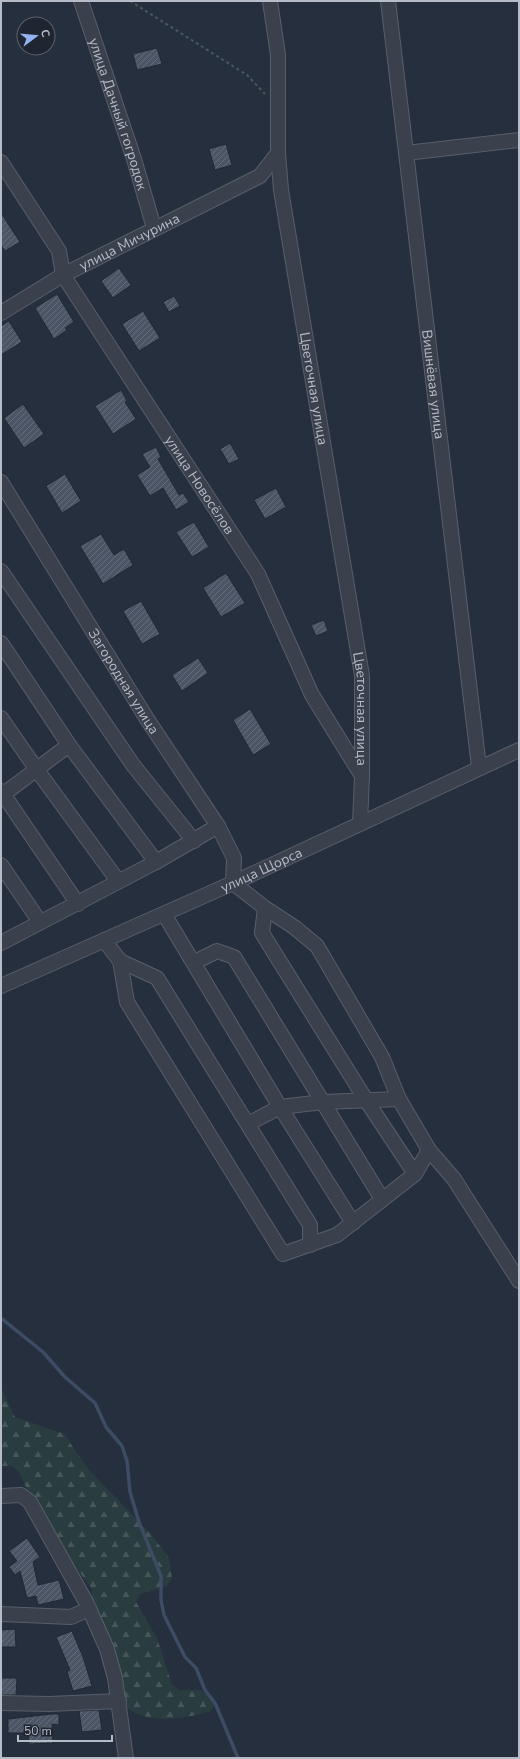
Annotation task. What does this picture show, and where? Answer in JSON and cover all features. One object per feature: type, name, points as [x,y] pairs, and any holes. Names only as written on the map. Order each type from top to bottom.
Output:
[{"type":"street","name":"улица Дачный гогродок","points":[[81,1],[134,159],[154,228]]},
{"type":"street","name":"Цветочная улица","points":[[270,1],[278,55],[278,153],[281,190],[362,676],[362,776]]},
{"type":"street","name":"Вишнёвая улица","points":[[388,1],[479,767]]},
{"type":"street","points":[[406,153],[519,140]]},
{"type":"street","name":"улица Мичурина","points":[[1,312],[63,275],[260,176],[278,153]]},
{"type":"street","name":"улица Новосёлов","points":[[1,162],[59,252],[63,275],[258,574],[312,695],[362,776]]},
{"type":"street","points":[[260,176],[281,190]]},
{"type":"street","name":"Загородная улица","points":[[1,482],[147,719],[218,826],[234,858],[233,883]]},
{"type":"street","points":[[1,571],[133,765],[194,841]]},
{"type":"street","points":[[1,643],[69,745],[156,862]]},
{"type":"street","points":[[1,718],[118,881]]},
{"type":"street","points":[[69,745],[45,761],[37,770],[2,794],[78,904]]},
{"type":"street","name":"улица Щорса","points":[[1,986],[233,883],[479,767],[519,750]]},
{"type":"street","points":[[360,823],[362,776]]},
{"type":"street","points":[[1,943],[156,862],[218,826]]},
{"type":"street","points":[[1,865],[40,922]]},
{"type":"street","points":[[233,883],[265,908],[294,927],[316,946],[382,1058],[399,1100],[429,1150],[454,1179],[519,1281]]},
{"type":"street","points":[[265,908],[262,934],[366,1100],[415,1174]]},
{"type":"street","points":[[164,914],[195,962],[280,1107],[353,1223]]},
{"type":"street","points":[[104,940],[120,961],[127,1002],[283,1254],[337,1235],[382,1198],[415,1174],[429,1150]]},
{"type":"street","points":[[195,962],[217,951],[234,957],[382,1198]]},
{"type":"street","points":[[120,961],[157,978],[310,1225],[310,1245]]},
{"type":"street","points":[[248,1124],[280,1107],[322,1102],[399,1100]]},
{"type":"street","points":[[3,1496],[21,1495],[30,1502],[89,1609],[107,1649],[115,1678],[126,1758]]},
{"type":"street","points":[[1,1614],[71,1617],[89,1609]]},
{"type":"street","points":[[1,1703],[49,1704],[119,1701]]},
{"type":"path","points":[[130,1],[247,75],[260,88],[269,101]]},
{"type":"green space","points":[[1,1388],[15,1417],[64,1434],[89,1470],[150,1533],[169,1558],[172,1578],[167,1586],[140,1594],[136,1602],[157,1638],[172,1685],[180,1690],[201,1690],[215,1703],[211,1711],[188,1717],[163,1719],[151,1718],[130,1710],[120,1702],[98,1630],[91,1588],[41,1520],[19,1472],[12,1466],[1,1466]]},
{"type":"building","points":[[157,48],[162,64],[137,70],[133,54]]},
{"type":"building","points":[[226,144],[232,165],[215,170],[209,149]]},
{"type":"building","points":[[1,213],[20,242],[5,251],[1,245]]},
{"type":"building","points":[[119,268],[131,285],[113,298],[101,281]]},
{"type":"building","points":[[57,294],[74,322],[65,328],[67,330],[54,339],[35,308]]},
{"type":"building","points":[[174,296],[180,306],[169,312],[163,302]]},
{"type":"building","points":[[143,311],[160,338],[139,351],[122,324]]},
{"type":"building","points":[[9,321],[22,342],[1,355],[1,326]]},
{"type":"building","points":[[121,390],[127,401],[125,402],[136,419],[113,434],[95,406]]},
{"type":"building","points":[[23,404],[44,434],[24,448],[4,418]]},
{"type":"building","points":[[230,443],[239,459],[229,464],[220,449]]},
{"type":"building","points":[[156,447],[161,457],[158,459],[179,495],[183,493],[189,502],[176,510],[163,488],[150,496],[137,475],[150,467],[142,454]]},
{"type":"building","points":[[65,474],[81,501],[62,513],[46,486]]},
{"type":"building","points":[[276,488],[286,507],[265,519],[254,500]]},
{"type":"building","points":[[194,522],[209,547],[192,557],[176,532]]},
{"type":"building","points":[[101,534],[114,555],[124,549],[133,565],[103,584],[80,546]]},
{"type":"building","points":[[226,573],[245,603],[221,617],[203,588]]},
{"type":"building","points":[[141,601],[160,634],[142,644],[123,611]]},
{"type":"building","points":[[324,620],[328,631],[316,636],[311,625]]},
{"type":"building","points":[[198,658],[208,673],[182,691],[172,675]]},
{"type":"building","points":[[250,709],[271,744],[253,755],[233,720]]},
{"type":"building","points":[[27,1538],[40,1557],[33,1562],[38,1585],[59,1580],[64,1599],[38,1605],[36,1596],[27,1598],[20,1571],[15,1575],[9,1567],[17,1561],[9,1551]]},
{"type":"building","points":[[15,1629],[16,1647],[1,1647],[1,1630]]},
{"type":"building","points":[[72,1631],[83,1657],[92,1686],[73,1691],[67,1672],[70,1670],[56,1637]]},
{"type":"building","points":[[1,1678],[17,1678],[16,1695],[1,1695]]},
{"type":"building","points":[[99,1710],[102,1730],[82,1732],[79,1711]]},
{"type":"building","points":[[59,1714],[59,1725],[52,1724],[53,1743],[29,1744],[28,1733],[8,1733],[8,1719]]},
{"type":"waterway","points":[[1,1318],[43,1352],[65,1377],[95,1403],[106,1427],[122,1446],[127,1461],[130,1492],[139,1522],[161,1576],[161,1600],[164,1615],[185,1657],[196,1668],[205,1690],[215,1703],[238,1758]]}]
